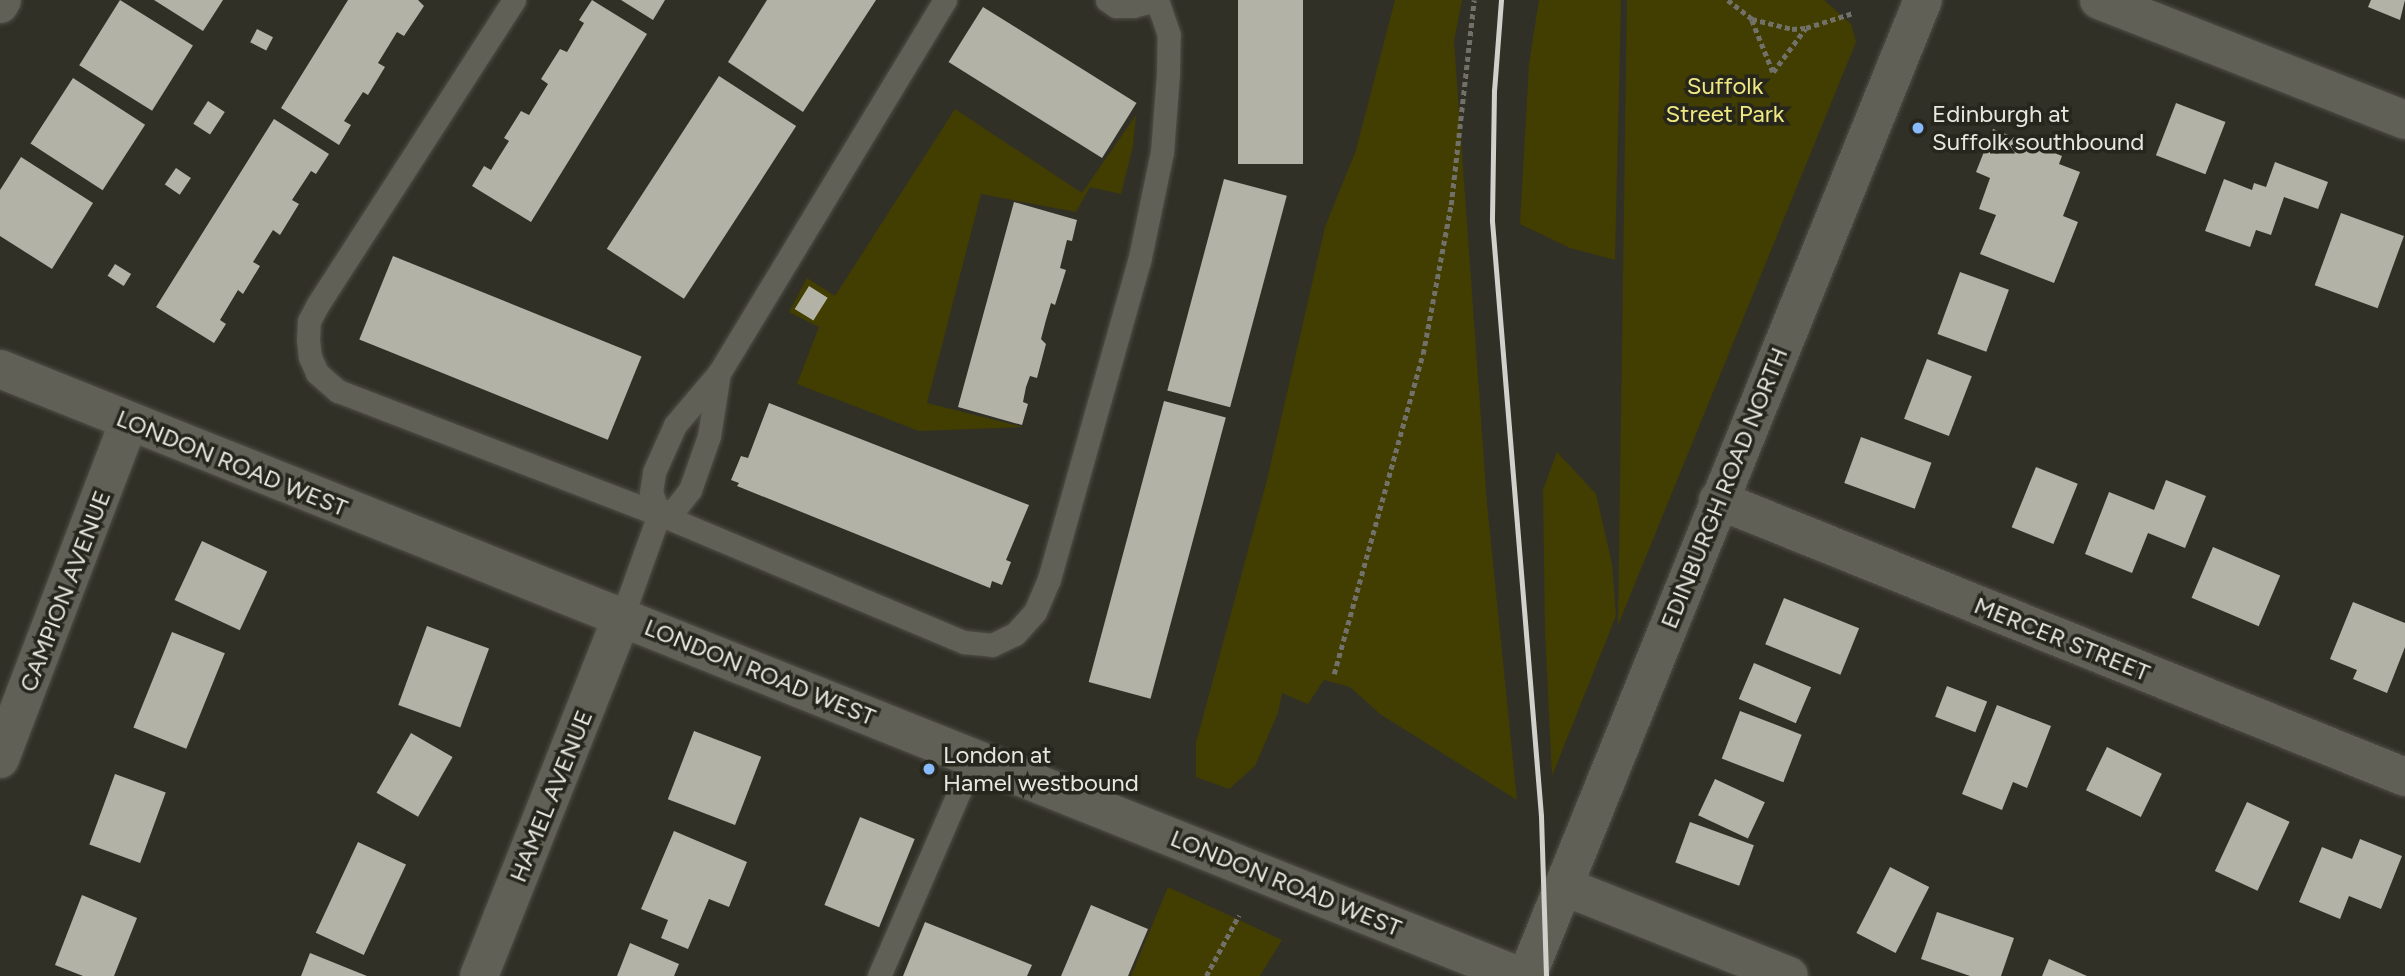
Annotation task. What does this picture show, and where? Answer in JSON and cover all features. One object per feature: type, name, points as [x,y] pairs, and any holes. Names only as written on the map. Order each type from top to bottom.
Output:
[{"type":"street","name":"EDINBURGH ROAD NORTH","points":[[1527,976],[1923,0]]},
{"type":"street","points":[[2098,0],[2405,120]]},
{"type":"street","name":"LONDON ROAD WEST","points":[[0,369],[1518,976]]},
{"type":"street","name":"CAMPION AVENUE","points":[[0,759],[129,422]]},
{"type":"street","name":"MERCER STREET","points":[[1718,500],[2405,777]]},
{"type":"street","name":"HAMEL AVENUE","points":[[479,976],[622,617]]},
{"type":"street","points":[[1563,886],[1789,976]]},
{"type":"lane","points":[[514,0],[309,321],[310,357],[317,373],[338,391],[659,514],[964,642],[992,645],[1015,634],[1035,612],[1049,579],[1115,357],[1152,213],[1162,152],[1168,35],[1156,0],[1138,6],[1116,6],[1107,0]]},
{"type":"lane","points":[[622,617],[659,514],[651,492],[654,472],[675,425],[719,373],[945,0]]},
{"type":"lane","points":[[659,514],[675,509],[690,490],[709,436],[719,373]]},
{"type":"lane","points":[[879,976],[974,757]]},
{"type":"path","points":[[1334,674],[1423,354],[1451,205],[1474,0]]},
{"type":"path","points":[[1728,0],[1752,19],[1781,28],[1806,28],[1853,13]]},
{"type":"path","points":[[1752,19],[1773,72],[1806,28]]},
{"type":"path","points":[[1206,976],[1239,915]]},
{"type":"green space","points":[[1395,0],[1462,0],[1454,41],[1487,504],[1517,800],[1380,714],[1350,687],[1324,680],[1308,704],[1282,693],[1278,713],[1255,766],[1229,789],[1196,777],[1196,743],[1267,480],[1325,227],[1356,150]]},
{"type":"green space","points":[[1539,0],[1621,0],[1615,260],[1570,248],[1520,224],[1529,64]]},
{"type":"green space","name":"Suffolk Street Park","points":[[1627,0],[1824,0],[1851,24],[1856,42],[1618,625]]},
{"type":"green space","points":[[955,109],[1082,193],[1136,115],[1133,146],[1121,194],[1090,187],[1076,212],[981,194],[927,403],[1023,427],[919,431],[797,384],[819,327],[789,312],[807,278],[835,296]]},
{"type":"green space","points":[[1557,452],[1596,494],[1612,564],[1616,616],[1552,776],[1545,630],[1543,490]]},
{"type":"green space","points":[[1168,887],[1282,940],[1260,976],[1131,976]]},
{"type":"building","points":[[120,0],[193,46],[152,111],[79,65]]},
{"type":"building","points":[[154,0],[223,0],[203,31]]},
{"type":"building","points":[[348,0],[418,0],[424,6],[404,36],[397,32],[378,63],[385,67],[368,95],[363,92],[344,121],[351,125],[339,145],[281,108]]},
{"type":"building","points":[[592,0],[647,34],[531,222],[472,186],[484,166],[491,170],[509,141],[504,138],[521,111],[529,115],[548,84],[541,79],[560,49],[567,52],[584,23],[579,20]]},
{"type":"building","points":[[621,0],[665,0],[653,20]]},
{"type":"building","points":[[767,0],[876,0],[803,112],[728,62]]},
{"type":"building","points":[[1238,0],[1303,0],[1303,164],[1238,164]]},
{"type":"building","points":[[2371,0],[2405,0],[2400,20],[2368,7]]},
{"type":"building","points":[[983,7],[1136,103],[1102,158],[949,62]]},
{"type":"building","points":[[257,29],[273,37],[266,51],[250,42]]},
{"type":"building","points":[[719,76],[796,126],[684,299],[607,249]]},
{"type":"building","points":[[73,78],[145,125],[103,190],[31,143]]},
{"type":"building","points":[[208,101],[225,112],[210,135],[193,124]]},
{"type":"building","points":[[2176,103],[2225,122],[2205,174],[2156,155]]},
{"type":"building","points":[[274,119],[329,154],[316,174],[311,171],[292,200],[299,204],[280,235],[273,230],[253,262],[260,266],[243,294],[238,290],[220,320],[226,324],[214,343],[156,307]]},
{"type":"building","points":[[1993,129],[2062,156],[2059,164],[2080,172],[2063,216],[2078,222],[2054,283],[1980,254],[1996,215],[1979,209],[1990,178],[1976,172]]},
{"type":"building","points":[[21,157],[93,203],[52,269],[0,236],[0,190]]},
{"type":"building","points":[[2275,162],[2328,182],[2318,209],[2284,197],[2271,235],[2256,230],[2250,247],[2205,231],[2224,179],[2252,190],[2254,183],[2266,187]]},
{"type":"building","points":[[176,168],[191,178],[180,195],[165,185]]},
{"type":"building","points":[[1224,179],[1287,196],[1230,407],[1167,391]]},
{"type":"building","points":[[1014,202],[1077,220],[1072,241],[1067,240],[1060,268],[1066,270],[1055,305],[1051,303],[1041,339],[1046,344],[1037,378],[1030,376],[1026,387],[1023,402],[1028,404],[1022,425],[958,407]]},
{"type":"building","points":[[2341,213],[2404,236],[2378,308],[2315,285]]},
{"type":"building","points":[[393,256],[641,356],[608,440],[359,339]]},
{"type":"building","points":[[115,264],[131,274],[124,286],[108,276]]},
{"type":"building","points":[[1960,272],[2009,290],[1986,352],[1937,334]]},
{"type":"building","points":[[809,286],[828,298],[813,321],[795,309]]},
{"type":"building","points":[[1927,359],[1972,376],[1949,436],[1904,419]]},
{"type":"building","points":[[1164,401],[1226,418],[1151,699],[1089,682]]},
{"type":"building","points":[[769,403],[1029,505],[1006,560],[1011,562],[1002,585],[992,581],[990,588],[737,486],[739,483],[731,480],[741,456],[748,458]]},
{"type":"building","points":[[1861,437],[1931,463],[1915,509],[1844,483]]},
{"type":"building","points":[[2036,467],[2078,484],[2053,544],[2012,527]]},
{"type":"building","points":[[2166,480],[2206,496],[2185,548],[2148,533],[2132,573],[2085,554],[2109,492],[2154,510]]},
{"type":"building","points":[[202,541],[267,571],[240,630],[175,600]]},
{"type":"building","points":[[2213,547],[2280,576],[2259,626],[2192,598]]},
{"type":"building","points":[[1784,598],[1859,628],[1840,675],[1765,644]]},
{"type":"building","points":[[2353,602],[2405,623],[2405,647],[2387,693],[2353,679],[2357,670],[2330,659]]},
{"type":"building","points":[[427,626],[489,649],[460,728],[398,705]]},
{"type":"building","points":[[172,632],[225,653],[186,749],[133,727]]},
{"type":"building","points":[[1754,663],[1811,687],[1796,723],[1739,699]]},
{"type":"building","points":[[1947,686],[1987,701],[1975,732],[1935,717]]},
{"type":"building","points":[[1997,705],[2051,726],[2027,788],[2013,782],[2002,810],[1962,794]]},
{"type":"building","points":[[1740,711],[1802,735],[1783,782],[1722,759]]},
{"type":"building","points":[[694,731],[761,757],[735,825],[668,799]]},
{"type":"building","points":[[411,733],[453,757],[418,817],[376,793]]},
{"type":"building","points":[[2107,747],[2162,774],[2141,817],[2086,790]]},
{"type":"building","points":[[115,774],[166,792],[140,863],[89,844]]},
{"type":"building","points":[[1715,779],[1765,802],[1748,838],[1698,815]]},
{"type":"building","points":[[2247,802],[2290,822],[2257,891],[2215,871]]},
{"type":"building","points":[[860,817],[915,839],[879,927],[824,905]]},
{"type":"building","points":[[1690,822],[1754,845],[1739,886],[1675,862]]},
{"type":"building","points":[[674,831],[747,862],[729,907],[709,899],[688,949],[661,938],[668,920],[641,909]]},
{"type":"building","points":[[2360,839],[2402,856],[2381,909],[2349,896],[2340,919],[2299,902],[2322,847],[2352,859]]},
{"type":"building","points":[[358,842],[406,864],[364,955],[316,933]]},
{"type":"building","points":[[1890,867],[1929,887],[1896,953],[1856,933]]},
{"type":"building","points":[[82,895],[137,918],[114,976],[83,976],[55,965]]},
{"type":"building","points":[[1091,905],[1148,929],[1128,976],[1061,976]]},
{"type":"building","points":[[1937,912],[2014,938],[2001,976],[1970,976],[1921,959]]},
{"type":"building","points":[[925,922],[1032,965],[1027,976],[903,976]]},
{"type":"building","points":[[630,943],[679,964],[674,976],[617,976]]},
{"type":"building","points":[[310,953],[367,976],[301,976]]},
{"type":"building","points":[[2049,959],[2087,976],[2042,976]]},
{"type":"railway","points":[[1501,0],[1494,90],[1492,221],[1541,816],[1546,976]]},
{"type":"place","name":"Edinburgh at Suffolk southbound","points":[[1918,128]]},
{"type":"place","name":"London at Hamel westbound","points":[[929,769]]}]
